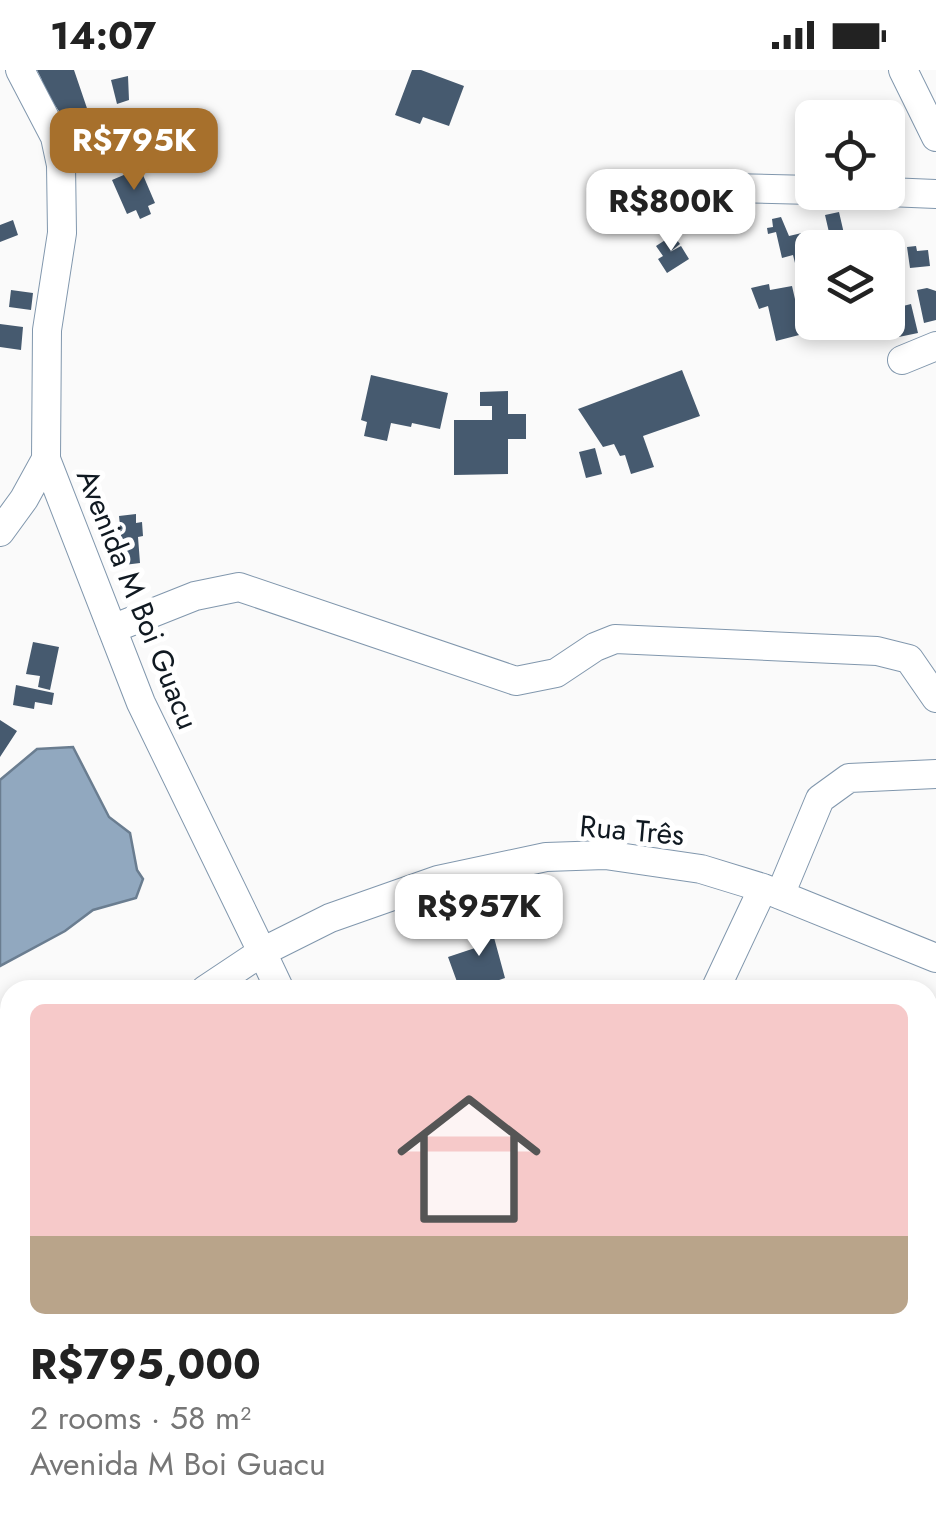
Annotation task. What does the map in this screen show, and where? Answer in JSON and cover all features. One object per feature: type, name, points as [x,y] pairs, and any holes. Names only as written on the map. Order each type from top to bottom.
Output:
[{"type":"street","name":"Avenida M Boi Guacu","points":[[20,70],[54,136],[62,165],[62,234],[48,330],[46,459],[141,703],[275,980]]},
{"type":"street","points":[[903,70],[936,137]]},
{"type":"street","points":[[616,202],[729,188],[795,190]]},
{"type":"street","points":[[905,193],[936,194]]},
{"type":"street","points":[[902,360],[936,346]]},
{"type":"street","points":[[0,532],[24,500],[46,459]]},
{"type":"street","points":[[112,629],[196,596],[239,587],[516,681],[556,672],[615,639],[877,651],[909,659],[936,698]]},
{"type":"street","points":[[721,980],[820,799],[849,778],[935,773]]},
{"type":"street","name":"Rua Três","points":[[262,952],[330,918],[438,880],[546,856],[605,855],[701,870],[771,892],[936,958]]},
{"type":"street","points":[[220,980],[262,952]]},
{"type":"water","points":[[73,747],[109,817],[130,833],[137,870],[143,879],[136,898],[93,910],[65,931],[0,966],[0,780],[37,749]]},
{"type":"building","points":[[37,70],[74,70],[91,120],[65,120],[39,82],[42,80]]},
{"type":"building","points":[[412,70],[464,86],[449,126],[423,117],[420,124],[395,115]]},
{"type":"building","points":[[128,76],[129,100],[117,104],[111,80]]},
{"type":"building","points":[[127,133],[126,163],[110,164],[108,155],[97,155],[95,136]]},
{"type":"building","points":[[140,168],[155,203],[148,206],[151,214],[140,219],[136,210],[127,214],[112,180]]},
{"type":"building","points":[[839,212],[843,230],[828,230],[825,215]]},
{"type":"building","points":[[781,217],[789,236],[795,235],[795,263],[793,255],[782,258],[776,232],[768,234],[767,228],[773,227],[772,219]]},
{"type":"building","points":[[13,220],[18,235],[0,242],[0,225]]},
{"type":"building","points":[[673,235],[680,244],[670,252],[681,246],[689,259],[667,273],[658,259],[663,256],[656,246]]},
{"type":"building","points":[[916,246],[917,251],[928,250],[930,266],[910,268],[907,247]]},
{"type":"building","points":[[769,284],[770,290],[792,286],[795,336],[776,341],[768,306],[759,309],[751,288]]},
{"type":"building","points":[[11,290],[33,293],[31,310],[9,307]]},
{"type":"building","points":[[917,290],[936,291],[936,320],[924,323]]},
{"type":"building","points":[[911,304],[918,333],[905,336],[905,306]]},
{"type":"building","points":[[0,324],[23,327],[21,350],[0,347]]},
{"type":"building","points":[[682,370],[700,416],[643,436],[654,467],[631,474],[625,455],[620,456],[614,444],[603,447],[578,409]]},
{"type":"building","points":[[371,375],[448,393],[440,429],[391,423],[387,441],[364,436],[367,422],[361,420]]},
{"type":"building","points":[[508,391],[508,414],[526,414],[526,439],[508,439],[508,474],[454,475],[454,420],[492,420],[492,406],[480,406],[480,392]]},
{"type":"building","points":[[595,448],[602,474],[586,478],[579,452]]},
{"type":"building","points":[[136,514],[136,523],[142,522],[143,536],[138,537],[140,563],[124,565],[119,516]]},
{"type":"building","points":[[33,642],[59,647],[50,690],[38,687],[40,676],[26,674]]},
{"type":"building","points":[[16,685],[54,693],[52,705],[35,702],[34,709],[13,705]]},
{"type":"building","points":[[0,720],[17,731],[0,757]]},
{"type":"building","points":[[527,873],[533,898],[503,904],[498,879]]},
{"type":"building","points":[[447,898],[456,929],[438,935],[428,904]]},
{"type":"building","points":[[486,908],[505,978],[456,980],[448,957],[484,945],[473,912]]}]
